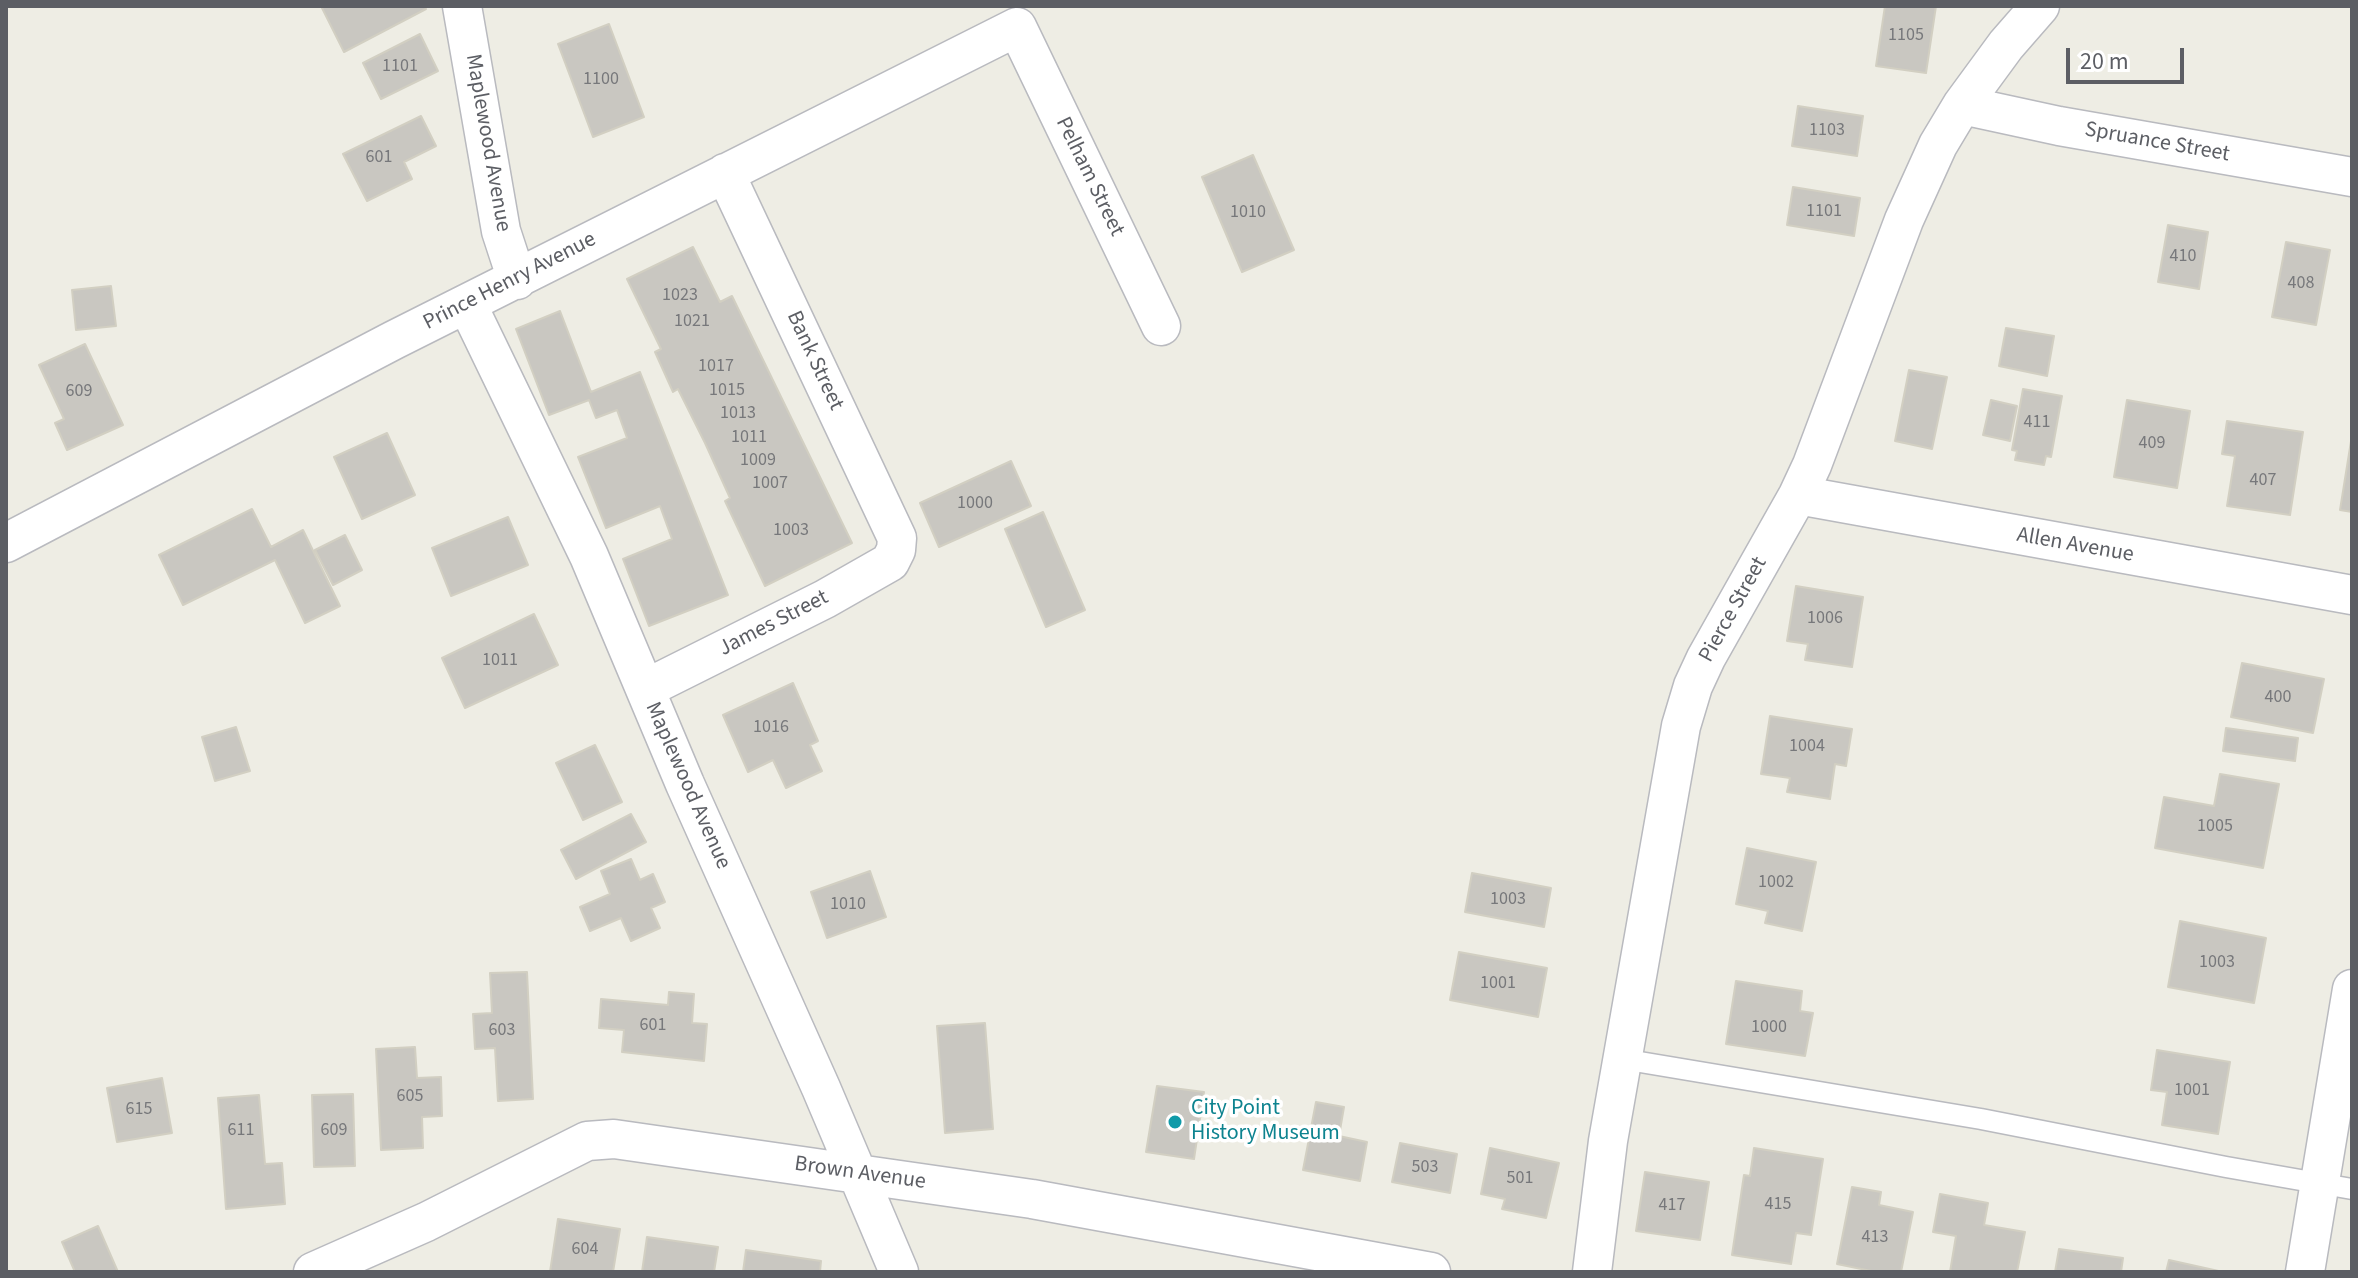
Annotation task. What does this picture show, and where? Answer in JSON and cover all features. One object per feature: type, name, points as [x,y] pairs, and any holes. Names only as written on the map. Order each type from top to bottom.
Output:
[{"type":"street","name":"Maplewood Avenue","points":[[462,6],[501,231],[517,280]]},
{"type":"street","name":"Pierce Street","points":[[1592,1272],[1608,1141],[1681,726],[1689,699],[1706,658],[1812,465],[1904,220],[1938,145],[1962,105],[2006,45],[2040,6]]},
{"type":"street","name":"Prince Henry Avenue","points":[[6,543],[467,304],[1017,27]]},
{"type":"street","name":"Pelham Street","points":[[1017,27],[1161,326]]},
{"type":"street","name":"Spruance Street","points":[[1962,105],[2059,126],[2352,177]]},
{"type":"street","name":"Bank Street","points":[[725,173],[897,538],[896,550]]},
{"type":"street","name":"Maplewood Avenue","points":[[467,304],[589,556],[899,1272]]},
{"type":"street","name":"Allen Avenue","points":[[1798,495],[2352,595]]},
{"type":"street","name":"James Street","points":[[645,689],[825,599],[890,562],[896,550]]},
{"type":"street","points":[[2305,1272],[2336,1187],[2352,989]]},
{"type":"street","name":"Brown Avenue","points":[[313,1272],[426,1222],[587,1141],[614,1139],[1032,1199],[1431,1272]]},
{"type":"lane","points":[[1622,1059],[1981,1119],[2336,1187]]},
{"type":"building","points":[[321,6],[424,6],[426,9],[344,52]]},
{"type":"building","points":[[1885,6],[1936,6],[1926,73],[1876,66]]},
{"type":"building","points":[[609,24],[644,117],[593,137],[558,44]]},
{"type":"building","points":[[420,34],[438,71],[381,99],[363,63]]},
{"type":"building","points":[[1798,106],[1863,116],[1857,156],[1792,146]]},
{"type":"building","points":[[421,116],[436,146],[404,162],[412,179],[367,201],[343,154]]},
{"type":"building","points":[[1253,155],[1294,250],[1242,272],[1202,177]]},
{"type":"building","points":[[1793,187],[1860,198],[1854,236],[1787,225]]},
{"type":"building","points":[[2168,225],[2208,232],[2199,289],[2158,282]]},
{"type":"building","points":[[2286,242],[2330,250],[2316,325],[2272,317]]},
{"type":"building","points":[[693,247],[720,302],[732,296],[852,543],[765,586],[725,501],[730,498],[705,443],[678,389],[673,392],[655,352],[661,349],[627,279]]},
{"type":"building","points":[[111,286],[116,326],[76,330],[72,290]]},
{"type":"building","points":[[560,311],[591,392],[640,372],[728,595],[649,626],[623,559],[672,539],[660,506],[606,528],[578,457],[627,438],[617,410],[596,418],[589,400],[549,415],[516,329]]},
{"type":"building","points":[[2006,328],[2054,336],[2047,376],[1999,366]]},
{"type":"building","points":[[85,344],[123,425],[67,450],[55,423],[64,419],[39,365]]},
{"type":"building","points":[[1909,370],[1947,377],[1932,449],[1895,441]]},
{"type":"building","points":[[2023,389],[2062,396],[2051,457],[2046,456],[2044,465],[2015,460],[2017,451],[2012,450]]},
{"type":"building","points":[[1991,400],[2017,406],[2010,441],[1983,435]]},
{"type":"building","points":[[2127,400],[2190,411],[2177,488],[2114,477]]},
{"type":"building","points":[[2227,421],[2303,432],[2290,515],[2227,506],[2235,456],[2222,454]]},
{"type":"building","points":[[387,433],[415,495],[362,519],[334,457]]},
{"type":"building","points":[[2352,435],[2352,512],[2340,510]]},
{"type":"building","points":[[1011,461],[1031,506],[939,547],[920,503]]},
{"type":"building","points":[[252,509],[271,547],[303,530],[340,606],[305,623],[275,560],[183,605],[159,555]]},
{"type":"building","points":[[1043,512],[1085,610],[1046,627],[1005,529]]},
{"type":"building","points":[[508,517],[528,565],[451,596],[432,548]]},
{"type":"building","points":[[345,535],[362,570],[333,585],[315,550]]},
{"type":"building","points":[[1796,586],[1863,597],[1852,667],[1805,660],[1808,644],[1787,641]]},
{"type":"building","points":[[534,614],[558,665],[465,708],[442,658]]},
{"type":"building","points":[[2242,663],[2324,679],[2313,733],[2231,717]]},
{"type":"building","points":[[793,683],[818,741],[810,745],[822,771],[786,788],[773,760],[748,772],[723,715]]},
{"type":"building","points":[[1770,716],[1852,729],[1846,766],[1835,764],[1830,799],[1787,792],[1790,778],[1761,774]]},
{"type":"building","points":[[236,727],[250,771],[215,781],[202,737]]},
{"type":"building","points":[[2226,728],[2298,738],[2295,761],[2223,751]]},
{"type":"building","points":[[595,745],[622,802],[583,820],[556,763]]},
{"type":"building","points":[[2220,774],[2279,784],[2263,868],[2155,848],[2164,797],[2214,806]]},
{"type":"building","points":[[631,814],[646,842],[576,879],[561,850]]},
{"type":"building","points":[[1747,848],[1816,862],[1802,931],[1765,923],[1768,911],[1736,904]]},
{"type":"building","points":[[631,859],[640,880],[653,874],[665,902],[651,908],[660,928],[631,941],[621,918],[590,931],[580,907],[610,894],[601,871]]},
{"type":"building","points":[[870,871],[886,917],[827,938],[811,892]]},
{"type":"building","points":[[1472,873],[1551,888],[1544,927],[1465,912]]},
{"type":"building","points":[[2180,921],[2266,938],[2254,1003],[2168,987]]},
{"type":"building","points":[[1459,952],[1547,968],[1538,1017],[1450,1000]]},
{"type":"building","points":[[527,972],[533,1099],[498,1101],[495,1048],[475,1049],[473,1014],[492,1013],[490,973]]},
{"type":"building","points":[[1736,981],[1802,991],[1800,1011],[1813,1013],[1805,1056],[1726,1044]]},
{"type":"building","points":[[669,992],[694,994],[692,1023],[707,1024],[704,1061],[622,1052],[624,1030],[599,1028],[601,999],[668,1005]]},
{"type":"building","points":[[985,1023],[993,1129],[945,1133],[937,1026]]},
{"type":"building","points":[[415,1047],[417,1078],[441,1077],[442,1116],[422,1117],[423,1148],[381,1150],[376,1049]]},
{"type":"building","points":[[2157,1050],[2230,1062],[2218,1134],[2162,1125],[2167,1092],[2151,1090]]},
{"type":"building","points":[[162,1078],[172,1133],[117,1142],[107,1088]]},
{"type":"building","name":"City Point History Museum","points":[[1157,1086],[1204,1092],[1194,1159],[1146,1152]]},
{"type":"building","points":[[353,1094],[355,1166],[314,1167],[312,1095]]},
{"type":"building","points":[[259,1095],[265,1164],[282,1163],[285,1204],[226,1209],[218,1098]]},
{"type":"building","points":[[1316,1102],[1344,1107],[1339,1136],[1367,1142],[1360,1181],[1303,1170]]},
{"type":"building","points":[[1400,1143],[1457,1154],[1450,1193],[1392,1182]]},
{"type":"building","points":[[1490,1148],[1559,1163],[1546,1218],[1502,1209],[1505,1199],[1481,1194]]},
{"type":"building","points":[[1754,1148],[1823,1159],[1811,1235],[1796,1233],[1791,1264],[1732,1255],[1744,1175],[1750,1176]]},
{"type":"building","points":[[1645,1172],[1709,1182],[1700,1240],[1636,1231]]},
{"type":"building","points":[[1852,1187],[1881,1192],[1879,1205],[1913,1212],[1901,1272],[1876,1272],[1837,1264]]},
{"type":"building","points":[[1940,1194],[1988,1203],[1984,1225],[2025,1232],[2017,1272],[1950,1272],[1956,1236],[1933,1232]]},
{"type":"building","points":[[558,1219],[620,1229],[613,1272],[550,1272]]},
{"type":"building","points":[[98,1226],[118,1272],[75,1272],[62,1242]]},
{"type":"building","points":[[647,1237],[718,1247],[714,1272],[642,1272]]},
{"type":"building","points":[[2059,1249],[2123,1258],[2121,1272],[2055,1272]]},
{"type":"building","points":[[746,1250],[821,1261],[820,1272],[743,1272]]},
{"type":"building","points":[[2169,1260],[2223,1272],[2166,1272]]},
{"type":"place","name":"City Point History Museum","points":[[1175,1122]]}]
